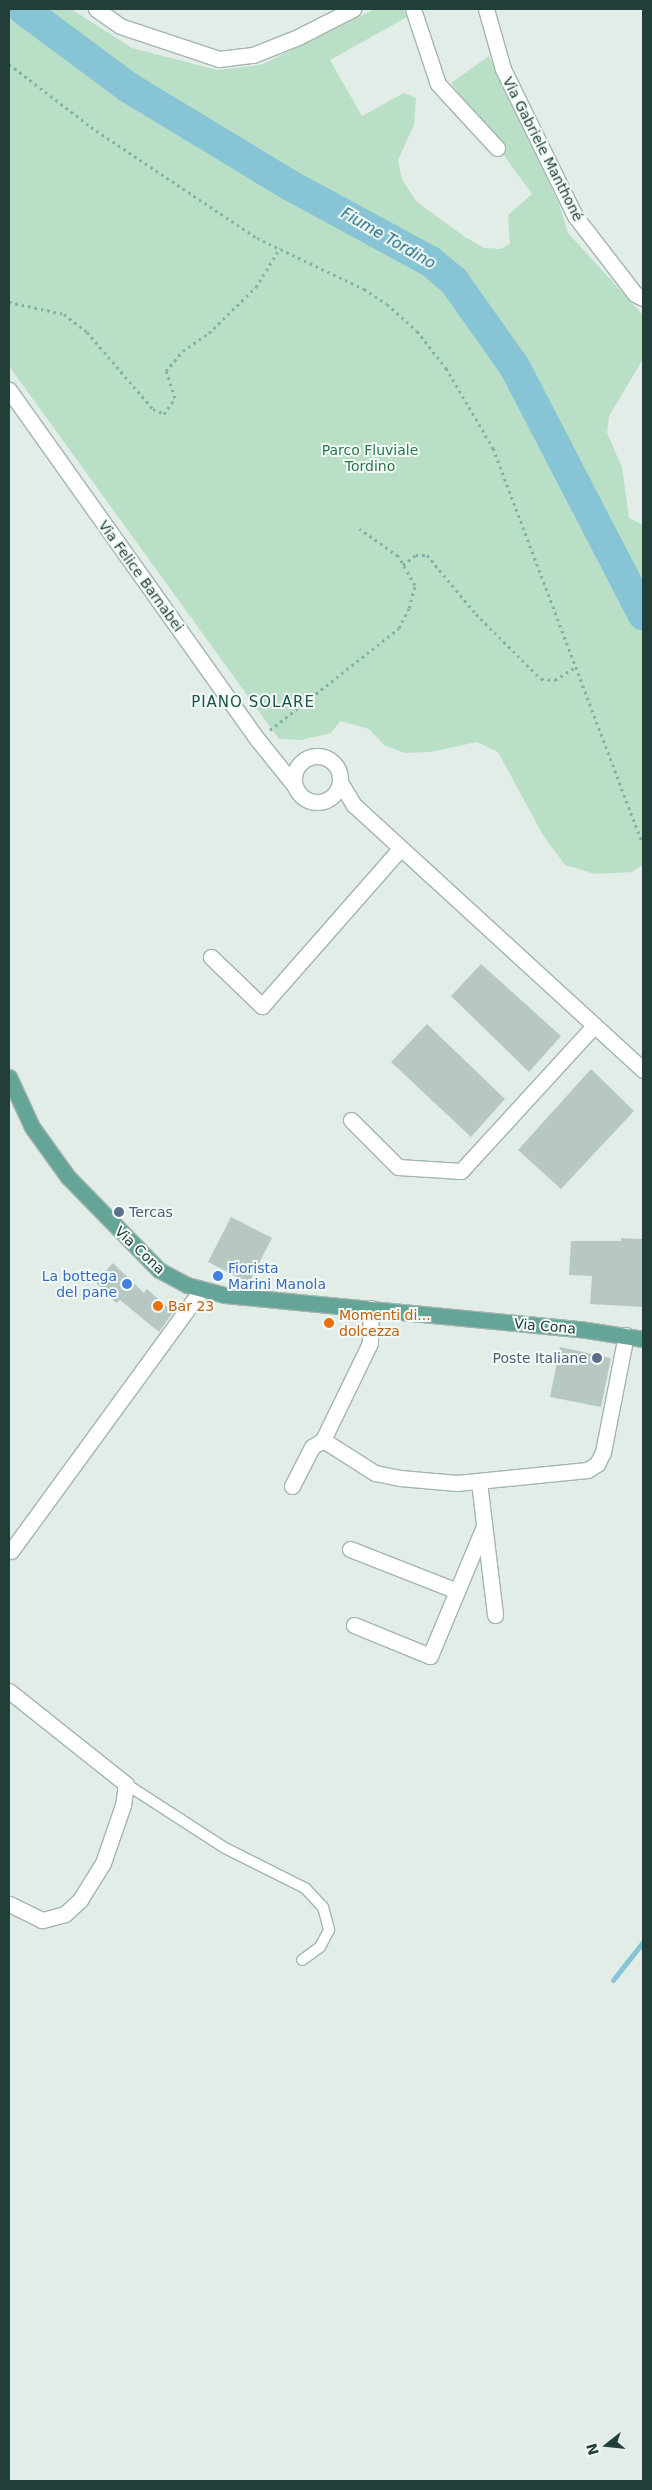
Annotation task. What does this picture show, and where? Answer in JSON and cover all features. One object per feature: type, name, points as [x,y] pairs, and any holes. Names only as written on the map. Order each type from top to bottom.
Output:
[{"type":"main road","name":"Via Cona","points":[[9,1077],[41,1141],[94,1206],[159,1270],[201,1290],[636,1337]]},
{"type":"street","points":[[96,9],[120,26],[219,59],[253,55],[352,9]]},
{"type":"street","points":[[413,9],[438,84],[496,148]]},
{"type":"street","name":"Via Gabriele Manthoné","points":[[486,9],[503,68],[575,216],[635,294],[643,298]]},
{"type":"street","name":"Via Felice Barnabei","points":[[9,390],[258,740],[294,785]]},
{"type":"street","points":[[275,761],[302,761],[314,756],[328,758],[337,768],[340,782],[354,805],[643,1070]]},
{"type":"street","points":[[302,761],[294,772],[294,785],[303,797],[310,801],[331,797],[354,805]]},
{"type":"street","points":[[331,797],[340,782]]},
{"type":"street","points":[[211,957],[262,1006],[401,848]]},
{"type":"street","points":[[352,1120],[398,1167],[462,1171],[594,1026]]},
{"type":"street","points":[[10,1551],[201,1290]]},
{"type":"street","points":[[292,1486],[312,1447],[323,1440],[370,1343],[371,1308]]},
{"type":"street","points":[[323,1440],[384,1475],[457,1483],[479,1482],[522,1474],[579,1473],[597,1464],[636,1337]]},
{"type":"street","points":[[479,1482],[496,1615]]},
{"type":"street","points":[[354,1625],[430,1656],[484,1526]]},
{"type":"street","points":[[350,1549],[457,1591]]},
{"type":"street","points":[[9,1691],[126,1784],[123,1805],[103,1863],[80,1900],[65,1914],[42,1920],[9,1904]]},
{"type":"lane","points":[[126,1784],[225,1848],[305,1888],[323,1907],[329,1930],[320,1948],[302,1960]]},
{"type":"path","points":[[9,64],[99,133],[257,238],[387,304],[417,331],[446,368],[493,448],[643,844]]},
{"type":"path","points":[[9,302],[64,314],[87,332],[153,409],[164,414],[175,398],[166,371],[183,350],[209,333],[256,287],[280,248]]},
{"type":"path","points":[[258,740],[398,628],[415,585],[398,556],[360,529]]},
{"type":"path","points":[[403,565],[416,555],[428,555],[476,614],[541,679],[555,680],[576,667]]},
{"type":"green space","name":"Parco Fluviale Tordino","points":[[9,9],[71,9],[132,48],[217,70],[261,65],[375,9],[403,9],[407,17],[330,60],[362,116],[404,93],[416,98],[414,125],[398,160],[402,180],[417,202],[465,237],[484,248],[500,249],[510,244],[508,215],[532,194],[451,83],[489,56],[559,204],[568,233],[643,315],[643,359],[609,416],[607,433],[622,467],[629,518],[643,525],[643,865],[632,872],[595,874],[565,865],[543,835],[498,752],[477,742],[430,752],[405,753],[384,745],[369,729],[340,721],[331,733],[301,740],[279,739],[9,366]]},
{"type":"building","points":[[481,964],[561,1036],[529,1072],[451,996]]},
{"type":"building","points":[[427,1024],[505,1099],[471,1137],[391,1062]]},
{"type":"building","points":[[591,1069],[634,1111],[561,1189],[518,1150]]},
{"type":"building","points":[[231,1217],[272,1238],[249,1283],[208,1262]]},
{"type":"building","points":[[621,1238],[643,1239],[643,1307],[590,1304],[592,1276],[569,1275],[571,1241],[621,1241]]},
{"type":"building","points":[[113,1263],[144,1293],[147,1289],[173,1312],[159,1332],[120,1300],[116,1303],[95,1282]]},
{"type":"building","points":[[560,1347],[611,1358],[601,1407],[550,1397]]},
{"type":"waterway","name":"Fiume Tordino","points":[[23,9],[128,87],[290,185],[430,261],[453,280],[514,366],[643,615]]},
{"type":"waterway","points":[[613,1980],[643,1942]]},
{"type":"place","name":"Tercas","points":[[119,1212]]},
{"type":"place","name":"Fiorista Marini Manola","points":[[218,1276]]},
{"type":"place","name":"La bottega del pane","points":[[127,1284]]},
{"type":"place","name":"Bar 23","points":[[158,1306]]},
{"type":"place","name":"Momenti di... dolcezza","points":[[329,1323]]},
{"type":"place","name":"Poste Italiane","points":[[597,1358]]},
{"type":"district","name":"PIANO SOLARE","points":[[253,703]]}]
